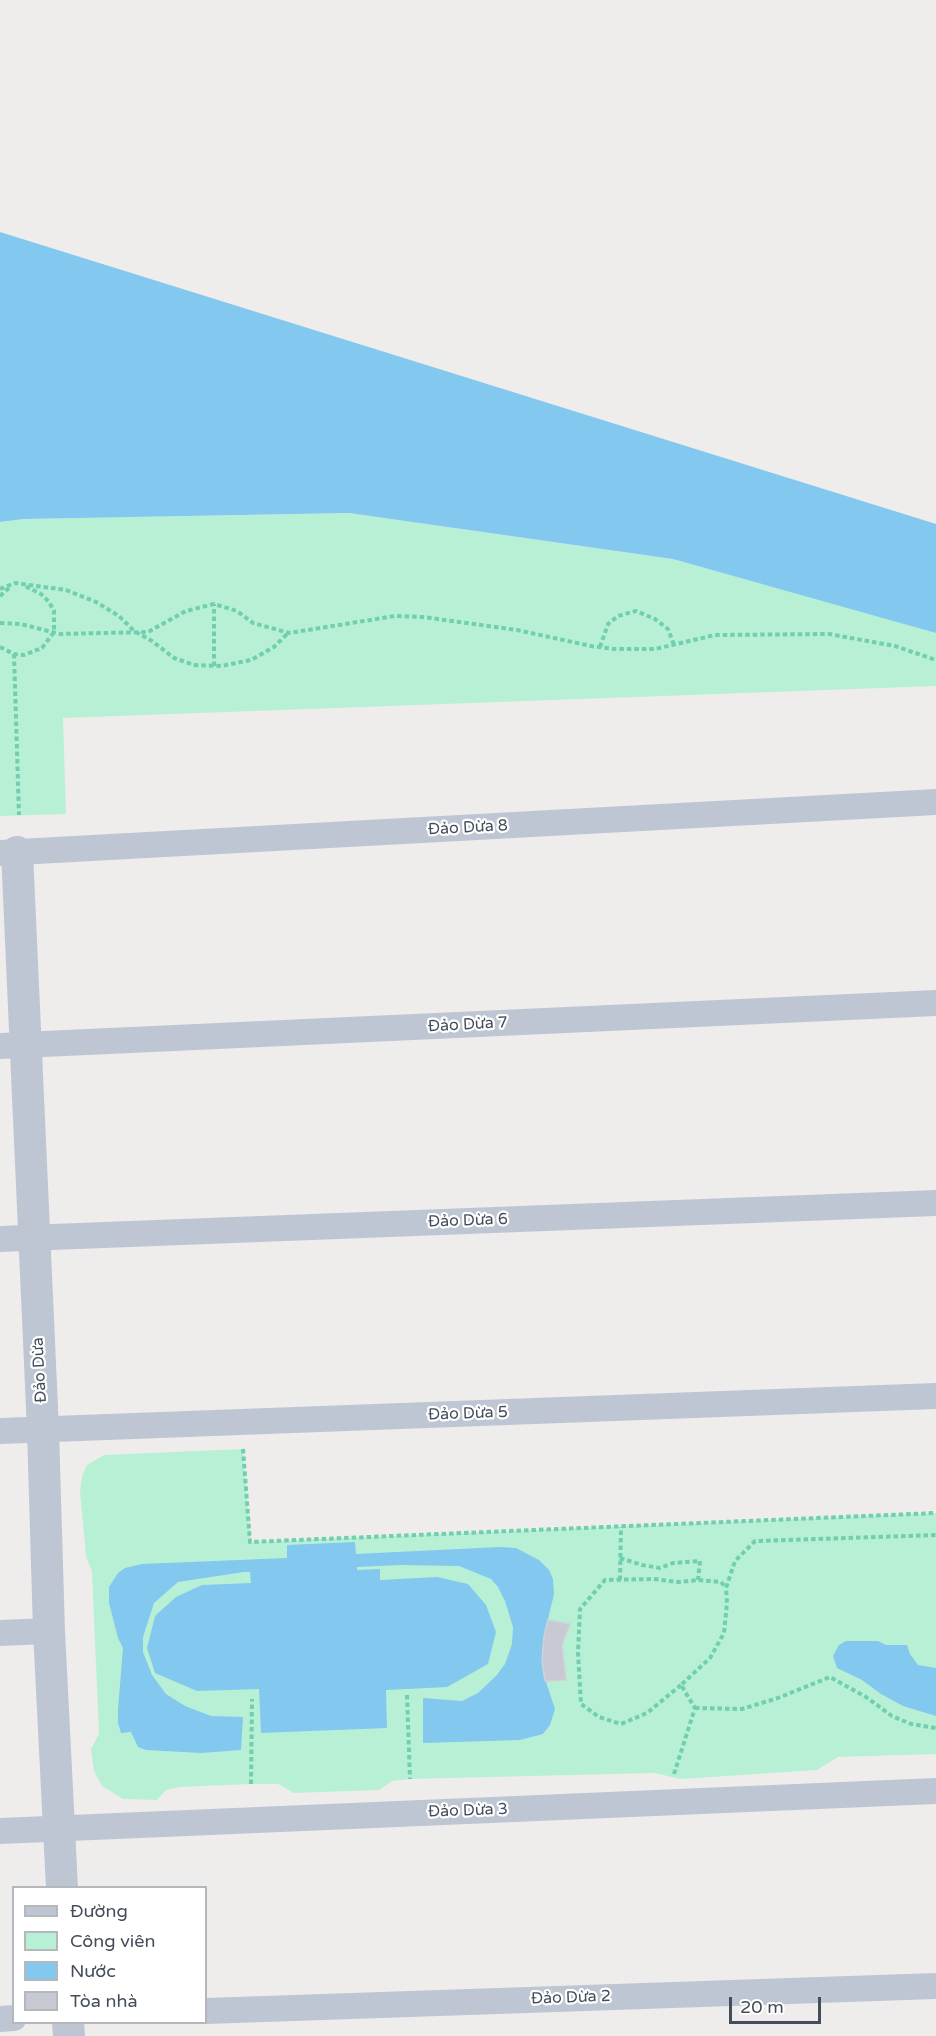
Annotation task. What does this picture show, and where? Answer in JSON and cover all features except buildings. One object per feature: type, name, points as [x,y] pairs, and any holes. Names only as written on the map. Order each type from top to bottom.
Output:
[{"type":"street","name":"Đảo Dừa 8","points":[[9,852],[936,802]]},
{"type":"street","name":"Đảo Dừa","points":[[9,852],[13,1046],[34,1237],[62,1886]]},
{"type":"street","name":"Đảo Dừa 7","points":[[13,1046],[936,1003]]},
{"type":"street","name":"Đảo Dừa 6","points":[[0,1239],[936,1203]]},
{"type":"street","name":"Đảo Dừa 5","points":[[0,1431],[936,1396]]},
{"type":"street","points":[[0,1633],[50,1631]]},
{"type":"street","name":"Đảo Dừa 3","points":[[0,1831],[936,1791]]},
{"type":"street","name":"Đảo Dừa 2","points":[[207,2011],[936,1986]]},
{"type":"path","points":[[0,590],[15,584],[66,590],[119,616],[134,631],[174,658],[194,665],[213,666],[251,660],[274,647],[289,633]]},
{"type":"path","points":[[0,596],[11,585]]},
{"type":"path","points":[[0,647],[14,654],[24,655],[42,648],[54,632],[54,611],[49,602],[41,594],[22,585]]},
{"type":"path","points":[[213,666],[214,604]]},
{"type":"path","points":[[0,623],[21,624],[60,634],[148,632],[186,612],[214,604],[237,611],[253,623],[289,633],[395,616],[423,617],[517,630],[600,647],[654,649],[716,635],[829,634],[895,646],[936,660]]},
{"type":"path","points":[[600,647],[608,624],[618,616],[636,611],[656,619],[668,629],[674,645]]},
{"type":"path","points":[[14,654],[20,815]]},
{"type":"path","points":[[243,1449],[250,1542],[936,1513]]},
{"type":"path","points":[[620,1580],[621,1527]]},
{"type":"path","points":[[726,1588],[721,1582],[698,1580],[606,1581],[580,1610],[578,1653],[581,1704],[599,1717],[621,1724],[647,1713],[710,1658],[724,1633],[726,1588],[735,1561],[755,1541],[936,1535]]},
{"type":"path","points":[[620,1558],[660,1568],[673,1563],[700,1561],[698,1580]]},
{"type":"path","points":[[695,1708],[742,1709],[778,1698],[830,1677],[866,1697],[892,1716],[911,1724],[936,1728]]},
{"type":"path","points":[[673,1778],[695,1708],[681,1685]]},
{"type":"path","points":[[407,1695],[410,1779]]},
{"type":"path","points":[[252,1699],[252,1784]]},
{"type":"green space","points":[[349,513],[673,559],[896,621],[936,633],[936,686],[63,718],[66,814],[0,816],[0,522],[24,519]]},
{"type":"green space","points":[[243,1449],[251,1542],[936,1513],[936,1754],[838,1757],[817,1770],[681,1779],[654,1773],[410,1779],[392,1781],[379,1790],[294,1793],[278,1784],[251,1784],[179,1787],[166,1790],[157,1800],[123,1799],[102,1786],[94,1771],[91,1749],[99,1734],[92,1572],[86,1556],[80,1492],[82,1476],[87,1465],[104,1455]]},
{"type":"water","points":[[0,232],[936,524],[936,633],[673,559],[349,513],[24,519],[0,522]]},
{"type":"water","points":[[355,1542],[356,1554],[516,1548],[539,1560],[549,1570],[553,1579],[554,1594],[544,1636],[542,1660],[543,1673],[555,1709],[550,1725],[543,1734],[520,1740],[423,1743],[423,1698],[462,1701],[478,1693],[505,1664],[512,1644],[513,1627],[505,1601],[491,1579],[459,1566],[401,1565],[357,1567],[357,1570],[380,1569],[380,1580],[437,1577],[468,1584],[486,1605],[496,1632],[488,1664],[447,1687],[386,1690],[387,1728],[261,1733],[259,1689],[197,1691],[155,1673],[147,1648],[155,1616],[176,1597],[202,1585],[251,1583],[250,1572],[244,1572],[178,1582],[154,1603],[143,1637],[143,1652],[152,1675],[166,1694],[185,1706],[211,1716],[243,1717],[241,1750],[201,1753],[146,1750],[138,1747],[131,1732],[121,1733],[118,1709],[123,1648],[118,1638],[109,1603],[109,1587],[118,1573],[125,1568],[142,1564],[287,1558],[287,1545]]},
{"type":"water","points":[[846,1641],[878,1641],[886,1645],[907,1645],[918,1665],[936,1668],[936,1716],[903,1706],[862,1680],[837,1668],[833,1656],[839,1645]]}]
